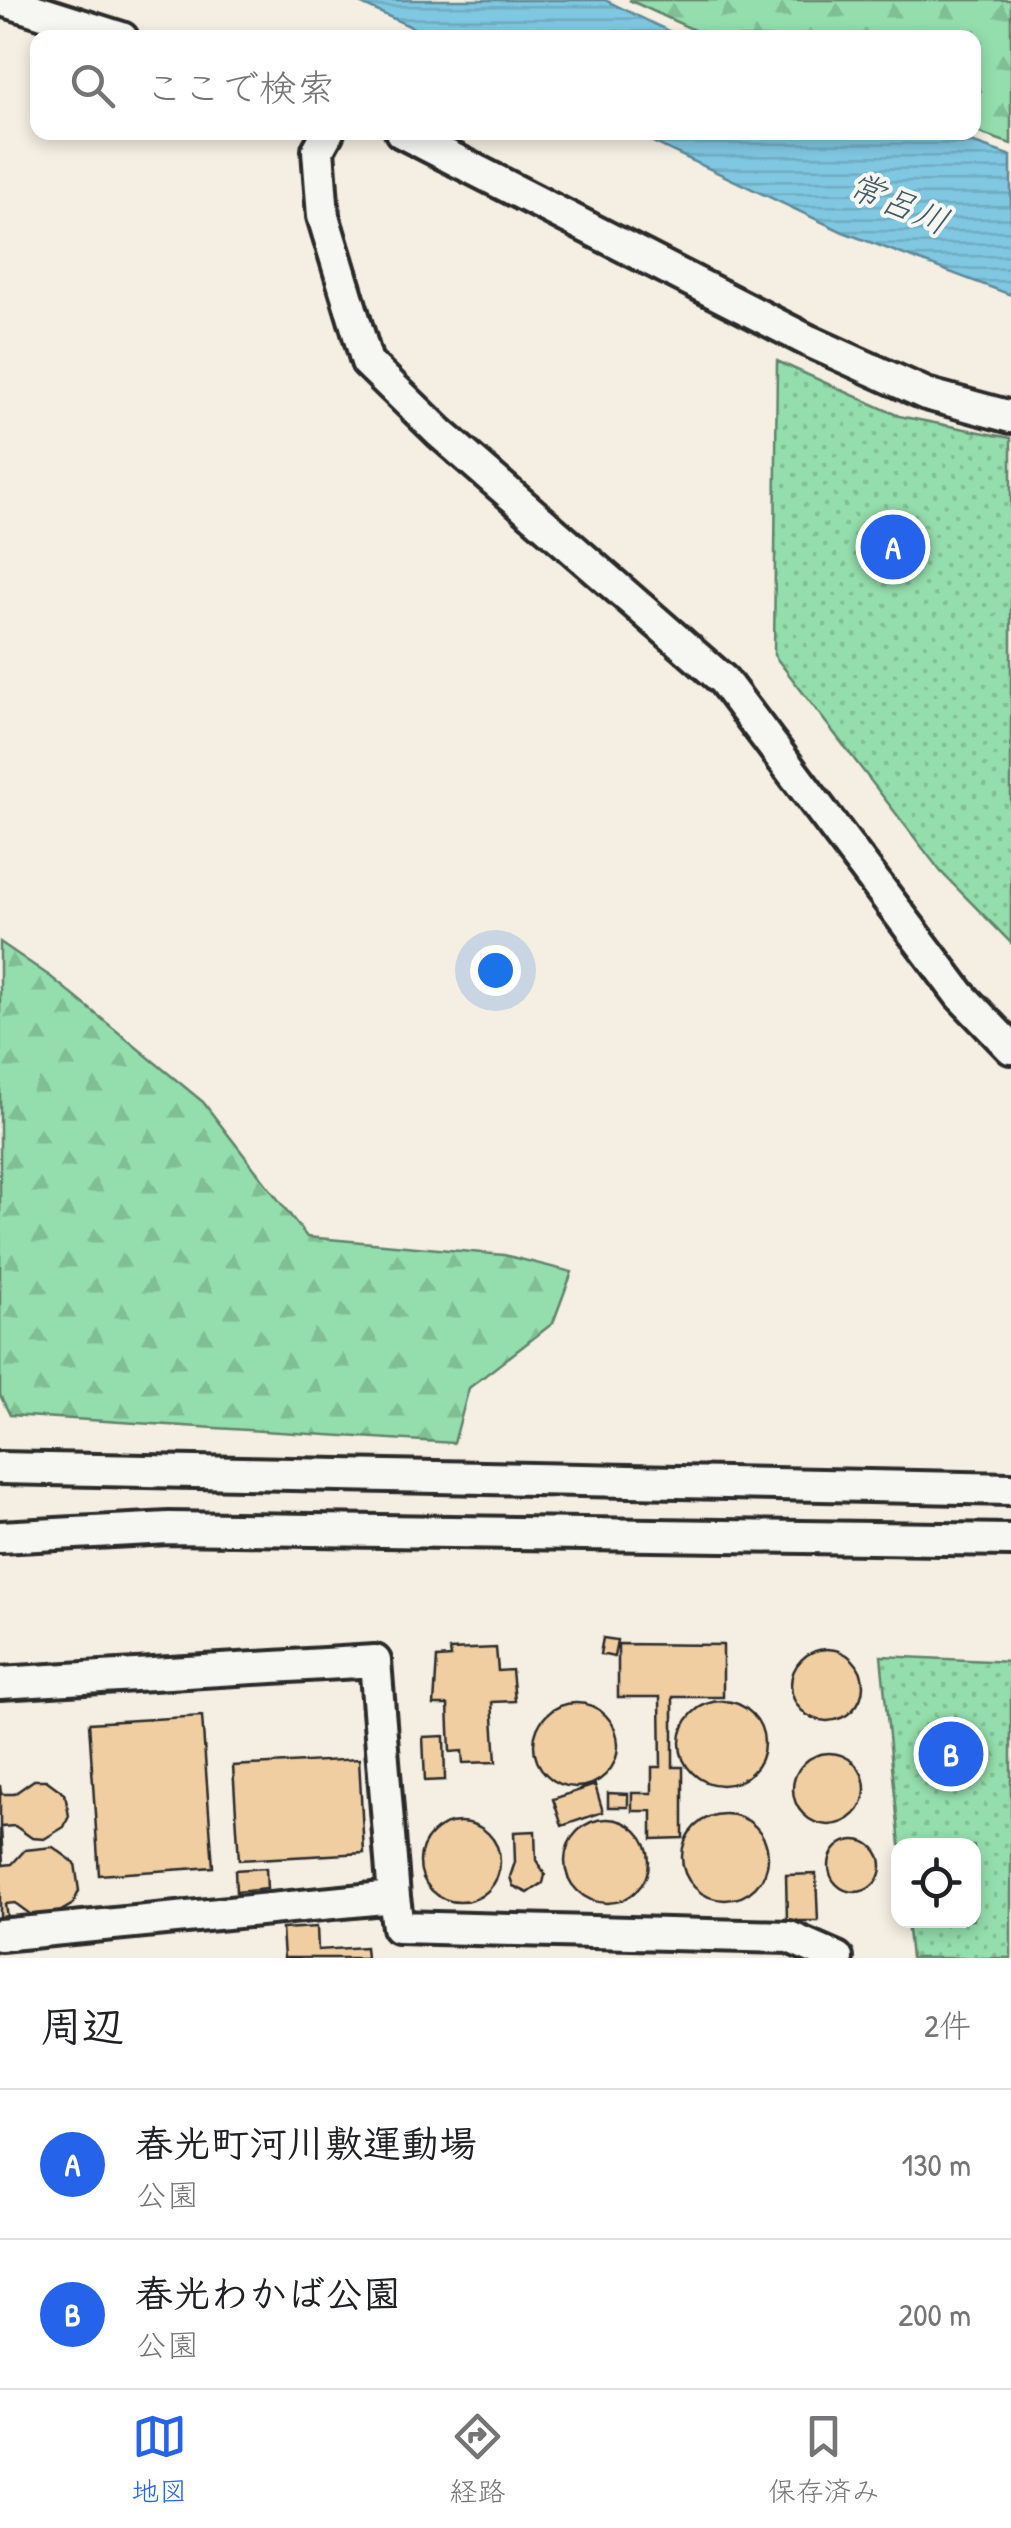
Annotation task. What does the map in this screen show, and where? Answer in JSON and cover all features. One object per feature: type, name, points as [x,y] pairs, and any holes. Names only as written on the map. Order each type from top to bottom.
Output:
[{"type":"street","points":[[2,0],[97,30]]},
{"type":"street","points":[[324,140],[318,150],[323,216],[367,362],[440,433],[723,680],[960,995],[1011,1048]]},
{"type":"street","points":[[417,140],[809,340],[926,394],[1011,417]]},
{"type":"street","points":[[0,1468],[1011,1490]]},
{"type":"street","points":[[0,1537],[168,1528],[1011,1540]]},
{"type":"street","points":[[0,1683],[375,1660],[398,1927],[790,1937],[837,1958]]},
{"type":"street","points":[[0,1935],[394,1897]]},
{"type":"green space","points":[[629,0],[1011,0],[1011,144],[981,133],[981,30],[694,30]]},
{"type":"green space","points":[[777,361],[899,416],[1011,438],[1011,943],[941,872],[774,655]]},
{"type":"green space","points":[[0,942],[51,977],[203,1102],[307,1237],[504,1255],[572,1272],[553,1323],[469,1388],[454,1443],[10,1415],[0,1395]]},
{"type":"green space","points":[[881,1656],[1011,1662],[1011,1958],[911,1958],[908,1928],[981,1928],[981,1838],[899,1838]]},
{"type":"water","points":[[353,0],[605,0],[667,30],[418,30]]},
{"type":"water","name":"常呂川","points":[[649,140],[966,140],[1011,156],[1011,295],[843,232]]},
{"type":"building","points":[[603,1638],[617,1640],[614,1657],[600,1654]]},
{"type":"building","points":[[618,1644],[723,1645],[723,1697],[673,1697],[673,1767],[683,1767],[683,1838],[652,1839],[652,1811],[632,1811],[632,1793],[652,1793],[652,1767],[661,1767],[660,1697],[618,1697]]},
{"type":"building","points":[[496,1648],[498,1671],[512,1670],[515,1701],[492,1702],[496,1762],[463,1763],[462,1751],[450,1752],[448,1705],[434,1705],[437,1658],[451,1657],[450,1650]]},
{"type":"building","points":[[827,1649],[841,1651],[853,1659],[861,1671],[861,1699],[853,1711],[841,1719],[827,1721],[813,1719],[801,1711],[793,1699],[791,1685],[793,1671],[801,1659],[813,1651]]},
{"type":"building","points":[[722,1701],[738,1704],[752,1713],[761,1727],[761,1759],[752,1773],[738,1782],[722,1785],[706,1782],[692,1773],[683,1759],[680,1743],[683,1727],[692,1713],[706,1704]]},
{"type":"building","points":[[576,1703],[592,1706],[606,1715],[615,1729],[615,1761],[606,1775],[592,1784],[576,1787],[560,1784],[546,1775],[537,1761],[534,1745],[537,1729],[546,1715],[560,1706]]},
{"type":"building","points":[[202,1716],[213,1867],[99,1875],[89,1723]]},
{"type":"building","points":[[444,1736],[445,1780],[425,1781],[423,1737]]},
{"type":"building","points":[[829,1753],[855,1763],[865,1789],[855,1815],[829,1825],[803,1815],[793,1789],[803,1763]]},
{"type":"building","points":[[359,1759],[364,1853],[239,1860],[233,1766]]},
{"type":"building","points":[[34,1780],[46,1780],[65,1794],[69,1816],[64,1827],[44,1839],[32,1838],[15,1826],[1,1827],[3,1865],[12,1864],[25,1850],[53,1847],[75,1863],[79,1891],[73,1904],[49,1918],[34,1917],[15,1903],[5,1904],[7,1917],[0,1917],[0,1785],[1,1794],[14,1794]]},
{"type":"building","points":[[595,1785],[603,1812],[562,1826],[553,1799]]},
{"type":"building","points":[[608,1793],[628,1794],[628,1807],[608,1807]]},
{"type":"building","points":[[725,1814],[749,1821],[761,1833],[768,1857],[761,1881],[749,1893],[725,1900],[701,1893],[689,1881],[682,1857],[689,1833],[701,1821]]},
{"type":"building","points":[[599,1819],[615,1819],[631,1826],[642,1837],[649,1861],[646,1877],[637,1891],[615,1903],[599,1903],[583,1896],[572,1885],[565,1869],[565,1853],[572,1837],[583,1826]]},
{"type":"building","points":[[460,1822],[475,1825],[488,1834],[497,1847],[497,1877],[488,1890],[475,1899],[460,1902],[445,1899],[432,1890],[423,1877],[420,1862],[423,1847],[432,1834],[445,1825]]},
{"type":"building","points":[[535,1831],[536,1860],[545,1875],[543,1883],[528,1893],[513,1886],[510,1877],[515,1862],[514,1832]]},
{"type":"building","points":[[855,1840],[873,1848],[881,1866],[873,1884],[855,1892],[837,1884],[829,1866],[837,1848]]},
{"type":"building","points":[[266,1868],[267,1889],[236,1892],[235,1870]]},
{"type":"building","points":[[816,1874],[818,1921],[787,1921],[786,1875]]},
{"type":"building","points":[[317,1927],[318,1950],[365,1947],[366,1958],[284,1958],[282,1929]]},
{"type":"place","name":"春光町河川敷運動場","points":[[893,547]]},
{"type":"place","name":"春光わかば公園","points":[[951,1754]]}]
